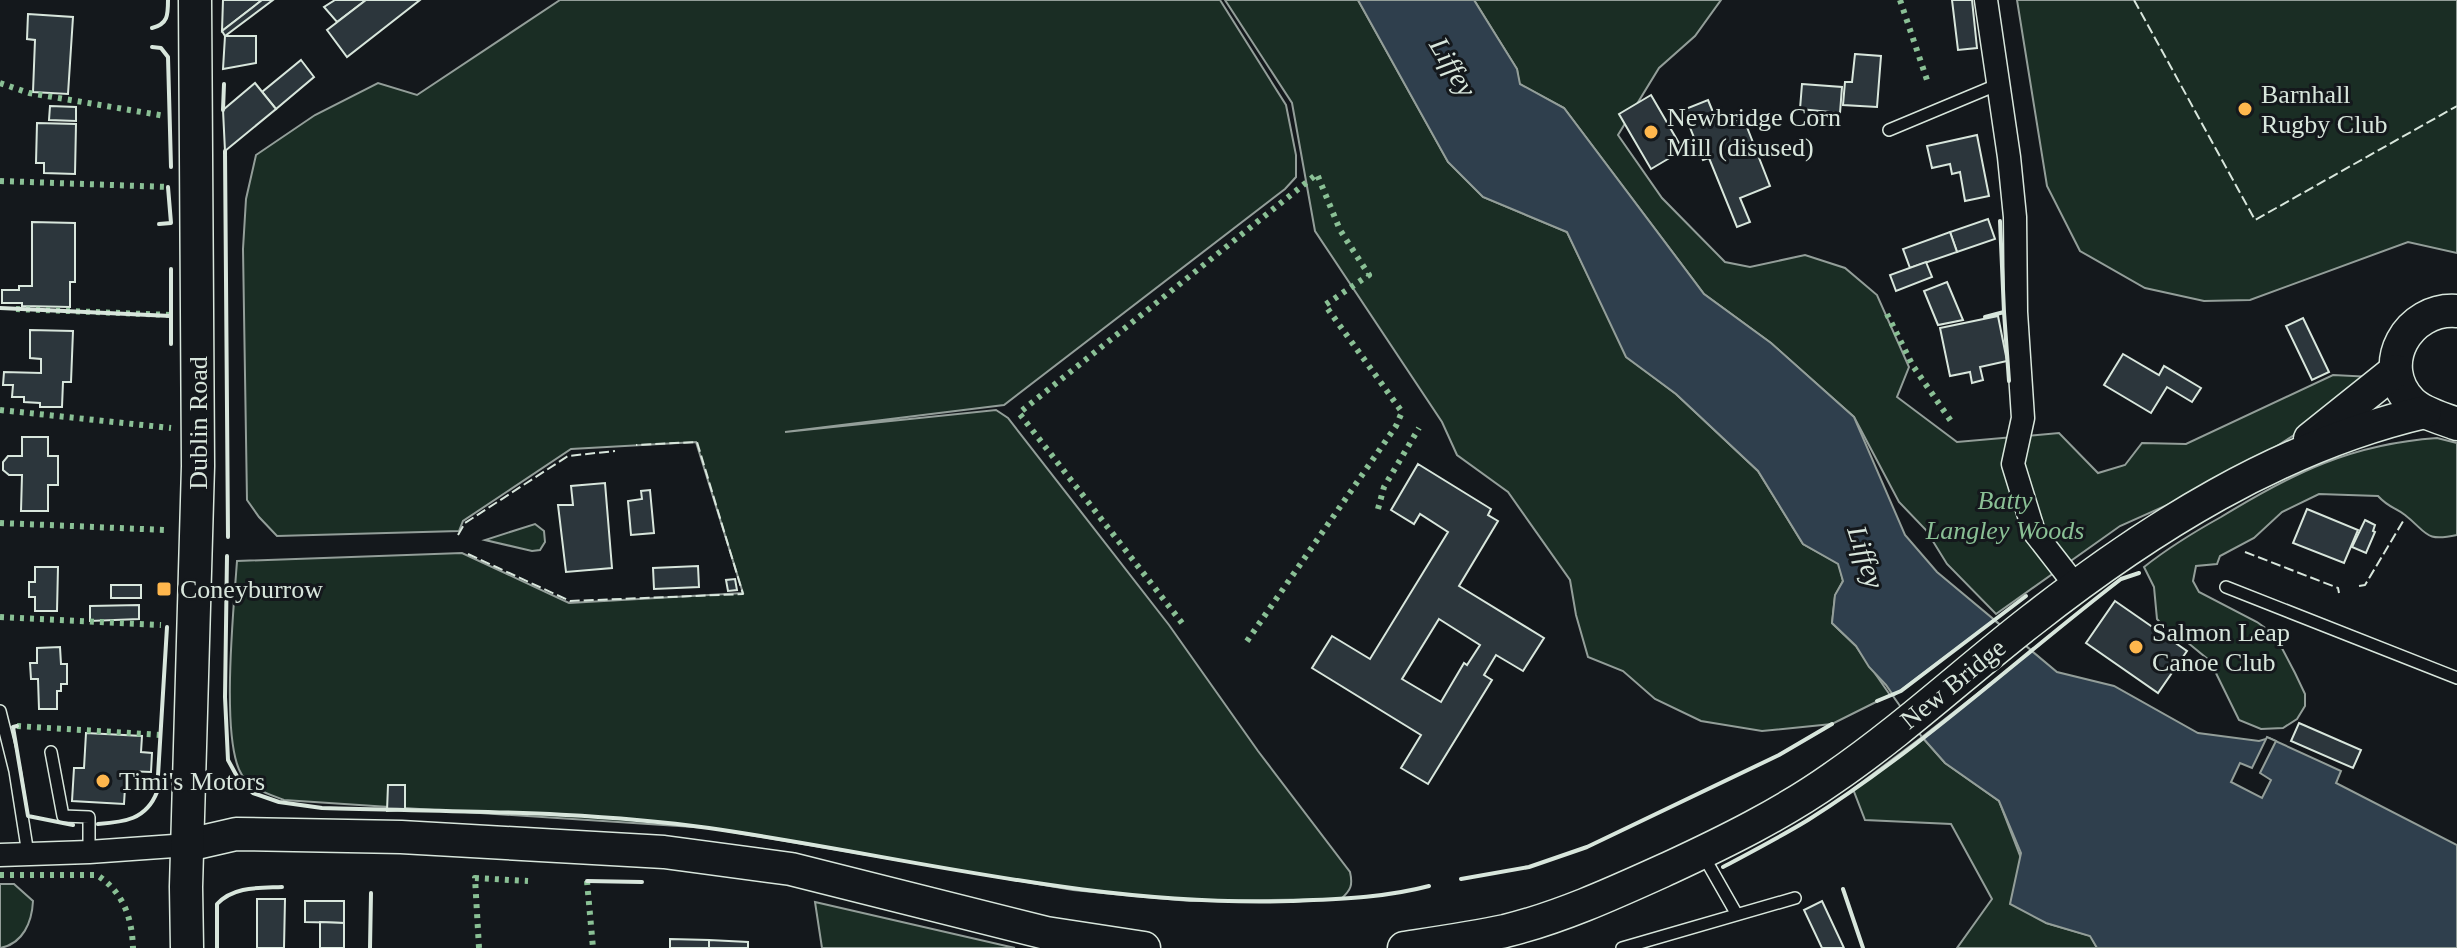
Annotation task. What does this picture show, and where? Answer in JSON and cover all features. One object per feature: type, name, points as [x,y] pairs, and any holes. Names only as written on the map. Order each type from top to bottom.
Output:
[{"type":"main road","name":"Dublin Road","points":[[187,948],[198,466],[195,0]]},
{"type":"main road","points":[[2445,418],[2411,402],[2402,390],[2395,371],[2398,351],[2410,327],[2423,317],[2445,310],[2457,311]]},
{"type":"main road","points":[[2286,459],[2395,371]]},
{"type":"main road","points":[[2286,459],[2347,433],[2445,418]]},
{"type":"main road","name":"New Bridge","points":[[1404,948],[1538,922],[1701,853],[1791,805],[1875,747],[2076,586],[2149,535],[2286,459]]},
{"type":"main road","points":[[188,845],[236,834],[431,839],[664,852],[791,869],[1046,933],[1144,948]]},
{"type":"street","points":[[1986,0],[2015,217],[2016,312],[2023,418],[2013,464],[2034,532],[2076,586]]},
{"type":"street","points":[[0,855],[188,845]]},
{"type":"lane","points":[[1889,130],[1999,84]]},
{"type":"lane","points":[[2226,587],[2457,678]]},
{"type":"lane","points":[[0,711],[15,771],[28,854]]},
{"type":"lane","points":[[51,752],[63,816],[89,817],[89,852]]},
{"type":"lane","points":[[1701,853],[1736,913]]},
{"type":"lane","points":[[1622,948],[1795,898]]},
{"type":"green space","points":[[560,0],[1220,0],[1286,105],[1296,155],[1296,177],[1285,189],[1004,405],[785,432],[996,410],[1008,418],[1169,625],[1258,751],[1350,872],[1350,887],[1341,899],[1190,901],[1073,890],[709,828],[284,800],[246,780],[235,758],[230,704],[237,561],[462,553],[569,603],[743,593],[696,442],[571,449],[463,521],[459,531],[277,536],[247,500],[243,249],[246,199],[256,155],[315,115],[378,83],[417,95]]},
{"type":"green space","points":[[1225,0],[1358,0],[1448,162],[1483,197],[1567,232],[1627,357],[1676,394],[1758,471],[1803,544],[1839,564],[1843,581],[1835,596],[1832,623],[1856,646],[1890,695],[1832,724],[1762,731],[1701,721],[1655,699],[1623,671],[1588,657],[1570,580],[1508,492],[1457,455],[1442,422],[1315,231],[1292,103]]},
{"type":"green space","name":"Batty Langley Woods","points":[[1474,0],[1721,0],[1695,36],[1659,68],[1618,135],[1662,198],[1725,262],[1750,267],[1805,255],[1845,268],[1877,295],[1909,367],[1897,397],[1957,442],[2059,433],[2098,473],[2125,465],[2142,443],[2186,444],[2333,375],[2374,377],[2305,428],[2246,466],[2120,526],[1996,614],[1947,564],[1926,530],[1899,502],[1854,417],[1771,343],[1704,294],[1564,108],[1519,84],[1517,69]]},
{"type":"green space","name":"Barnhall Rugby Club","points":[[2017,0],[2457,0],[2457,253],[2408,242],[2250,300],[2204,301],[2145,288],[2080,251],[2047,186]]},
{"type":"green space","points":[[2437,438],[2457,443],[2457,535],[2438,537],[2427,534],[2378,496],[2319,494],[2282,512],[2254,538],[2220,556],[2217,564],[2196,566],[2193,581],[2199,592],[2257,622],[2275,635],[2305,694],[2305,706],[2297,719],[2283,728],[2261,729],[2239,720],[2210,661],[2187,642],[2169,633],[2157,619],[2154,587],[2144,567],[2201,528],[2298,474],[2377,447]]},
{"type":"green space","points":[[535,524],[544,531],[545,542],[540,550],[532,551],[485,540]]},
{"type":"green space","points":[[1922,737],[1945,763],[1999,801],[2046,923],[2091,936],[2097,948],[1957,948],[1992,899],[1951,824],[1865,820],[1853,789]]},
{"type":"green space","points":[[0,884],[14,884],[33,901],[25,931],[15,942],[0,948]]},
{"type":"green space","points":[[815,902],[1015,948],[822,948]]},
{"type":"water","name":"Liffey","points":[[1358,0],[1474,0],[1517,69],[1520,84],[1564,108],[1704,294],[1771,343],[1854,417],[1905,535],[1937,572],[2057,672],[2114,686],[2198,733],[2259,741],[2269,738],[2341,771],[2336,783],[2457,845],[2457,948],[2097,948],[2090,936],[2046,923],[2010,904],[2021,853],[1999,801],[1945,763],[1922,737],[1856,646],[1832,623],[1835,595],[1843,581],[1838,564],[1803,544],[1758,471],[1676,394],[1626,357],[1567,232],[1483,197],[1448,162]]},
{"type":"pier","points":[[1994,620],[2032,651],[1922,737],[1893,696]]},
{"type":"pier","points":[[2267,737],[2276,741],[2260,773],[2271,780],[2262,798],[2231,782],[2240,763],[2252,768]]},
{"type":"building","points":[[223,0],[262,0],[222,31]]},
{"type":"building","points":[[262,0],[273,0],[225,36],[222,31]]},
{"type":"building","points":[[335,0],[366,0],[337,22],[324,7]]},
{"type":"building","points":[[366,0],[420,0],[347,57],[327,30]]},
{"type":"building","points":[[1952,0],[1972,0],[1977,48],[1958,50]]},
{"type":"building","points":[[28,14],[73,17],[68,94],[33,92],[35,40],[27,39]]},
{"type":"building","points":[[225,36],[256,36],[256,63],[223,69]]},
{"type":"building","points":[[1855,54],[1881,56],[1877,107],[1843,105],[1845,82],[1852,82]]},
{"type":"building","points":[[301,60],[314,77],[276,109],[262,92]]},
{"type":"building","points":[[255,83],[276,109],[225,151],[223,110]]},
{"type":"building","points":[[1802,84],[1842,87],[1840,113],[1800,109]]},
{"type":"building","name":"Newbridge Corn Mill (disused)","points":[[1651,95],[1683,150],[1651,169],[1619,114]]},
{"type":"building","points":[[1708,100],[1715,117],[1721,114],[1726,124],[1743,117],[1770,186],[1740,198],[1750,222],[1737,227],[1709,158],[1703,160],[1683,110]]},
{"type":"building","points":[[50,106],[76,107],[76,121],[49,120]]},
{"type":"building","points":[[37,123],[76,124],[75,174],[44,173],[44,163],[36,163]]},
{"type":"building","points":[[1977,135],[1989,196],[1965,201],[1960,172],[1952,174],[1950,164],[1932,168],[1927,146]]},
{"type":"building","points":[[1988,219],[1995,239],[1957,252],[1950,232]]},
{"type":"building","points":[[32,222],[75,223],[75,282],[70,282],[70,307],[2,303],[2,290],[32,286]]},
{"type":"building","points":[[1950,232],[1957,252],[1910,268],[1903,249]]},
{"type":"building","points":[[1926,262],[1932,277],[1896,291],[1890,275]]},
{"type":"building","points":[[1947,282],[1963,320],[1938,325],[1924,291]]},
{"type":"building","points":[[1998,316],[2007,361],[1980,367],[1983,380],[1972,383],[1970,372],[1950,376],[1940,328]]},
{"type":"building","points":[[2303,318],[2329,372],[2312,380],[2286,326]]},
{"type":"building","points":[[30,330],[73,331],[71,382],[63,382],[62,407],[40,407],[40,403],[24,402],[24,397],[12,397],[13,385],[3,385],[4,372],[41,373],[41,359],[30,358]]},
{"type":"building","points":[[2123,354],[2159,375],[2164,366],[2201,388],[2192,402],[2167,387],[2151,413],[2104,385]]},
{"type":"building","points":[[22,437],[48,437],[48,456],[58,456],[58,485],[48,485],[48,511],[21,511],[22,475],[9,475],[3,470],[3,462],[8,456],[22,456]]},
{"type":"building","points":[[1418,464],[1491,509],[1488,515],[1498,521],[1459,586],[1544,638],[1523,671],[1496,655],[1484,675],[1492,680],[1428,784],[1401,768],[1421,735],[1312,668],[1332,636],[1370,659],[1448,532],[1420,514],[1414,524],[1391,510]],"holes":[[[1439,619],[1480,645],[1467,665],[1464,663],[1441,702],[1402,679]]]},
{"type":"building","points":[[605,483],[612,568],[566,572],[558,505],[573,505],[571,486]]},
{"type":"building","points":[[650,490],[654,533],[631,535],[628,501],[642,499],[641,491]]},
{"type":"building","points":[[2307,509],[2358,530],[2344,563],[2293,543]]},
{"type":"building","points":[[2365,520],[2375,525],[2366,553],[2352,547]]},
{"type":"building","points":[[698,566],[699,587],[654,589],[653,568]]},
{"type":"building","points":[[35,567],[58,567],[57,611],[35,611],[35,597],[29,597],[29,582],[35,582]]},
{"type":"building","points":[[735,579],[737,590],[728,591],[726,580]]},
{"type":"building","points":[[111,585],[141,585],[141,598],[111,598]]},
{"type":"building","name":"Salmon Leap Canoe Club","points":[[2115,601],[2187,651],[2158,693],[2086,643]]},
{"type":"building","points":[[139,605],[139,619],[90,621],[90,606]]},
{"type":"building","points":[[60,647],[61,664],[67,664],[67,684],[61,684],[61,691],[57,691],[57,709],[39,709],[38,679],[31,679],[30,663],[37,663],[37,648]]},
{"type":"building","points":[[2299,723],[2361,750],[2353,768],[2291,741]]},
{"type":"building","points":[[86,733],[142,736],[141,752],[152,753],[151,772],[126,771],[124,804],[72,801],[74,768],[84,768]]},
{"type":"building","points":[[388,785],[405,785],[405,810],[387,811]]},
{"type":"building","points":[[257,899],[285,899],[284,948],[257,948]]},
{"type":"building","points":[[305,901],[344,901],[344,923],[305,922]]},
{"type":"building","points":[[1822,901],[1844,948],[1822,948],[1804,910]]},
{"type":"building","points":[[320,922],[344,923],[344,948],[320,948]]},
{"type":"building","points":[[670,939],[709,940],[709,948],[670,948]]},
{"type":"building","points":[[709,940],[748,942],[748,948],[709,948]]},
{"type":"hedge","points":[[1900,0],[1927,80]]},
{"type":"hedge","points":[[0,83],[29,93],[165,116]]},
{"type":"hedge","points":[[1182,623],[1019,413],[1317,174],[1340,230],[1369,275],[1325,305],[1402,412],[1396,426],[1245,644]]},
{"type":"hedge","points":[[0,181],[168,187]]},
{"type":"hedge","points":[[16,309],[171,315]]},
{"type":"hedge","points":[[1887,314],[1913,366],[1953,424]]},
{"type":"hedge","points":[[0,410],[171,428]]},
{"type":"hedge","points":[[1378,509],[1384,487],[1419,428]]},
{"type":"hedge","points":[[0,523],[166,530]]},
{"type":"hedge","points":[[0,617],[161,625]]},
{"type":"hedge","points":[[17,726],[161,735]]},
{"type":"hedge","points":[[0,875],[97,875],[120,897],[131,926],[133,948]]},
{"type":"hedge","points":[[479,948],[475,878],[528,881]]},
{"type":"hedge","points":[[587,881],[593,948]]},
{"type":"fence","points":[[2134,0],[2255,220],[2457,106]]},
{"type":"fence","points":[[468,554],[570,601],[743,594],[697,442],[636,445]]},
{"type":"fence","points":[[458,535],[465,523],[568,456],[615,451]]},
{"type":"fence","points":[[2359,586],[2365,585],[2405,518]]},
{"type":"fence","points":[[2245,552],[2338,588],[2339,593]]},
{"type":"wall","points":[[152,28],[166,18],[168,0]]},
{"type":"wall","points":[[152,47],[161,48],[168,57],[171,167]]},
{"type":"wall","points":[[223,110],[224,84]]},
{"type":"wall","points":[[225,154],[225,151],[228,537]]},
{"type":"wall","points":[[159,224],[171,223],[168,187]]},
{"type":"wall","points":[[2000,221],[2004,312]]},
{"type":"wall","points":[[171,269],[171,344]]},
{"type":"wall","points":[[0,308],[171,316]]},
{"type":"wall","points":[[1985,317],[2004,312],[2009,381]]},
{"type":"wall","points":[[227,556],[225,697],[228,760],[239,780],[253,793],[279,802],[322,808],[516,813],[661,822],[782,839],[998,877],[1144,896],[1217,901],[1291,901],[1343,899],[1429,886]]},
{"type":"wall","points":[[1723,867],[1849,793],[1928,734],[2121,579],[2139,573]]},
{"type":"wall","points":[[1877,701],[1901,691],[2026,596]]},
{"type":"wall","points":[[98,824],[133,818],[147,809],[157,792],[167,627]]},
{"type":"wall","points":[[1461,879],[1529,867],[1587,847],[1779,755],[1832,724]]},
{"type":"wall","points":[[17,726],[13,727],[28,816],[73,825]]},
{"type":"wall","points":[[587,881],[642,882]]},
{"type":"wall","points":[[217,948],[217,904],[239,891],[282,887]]},
{"type":"wall","points":[[1843,889],[1863,948]]},
{"type":"wall","points":[[370,948],[371,893]]},
{"type":"place","name":"Barnhall Rugby Club","points":[[2245,109]]},
{"type":"place","name":"Newbridge Corn Mill (disused)","points":[[1651,132]]},
{"type":"place","name":"Coneyburrow","points":[[164,589]]},
{"type":"place","name":"Salmon Leap Canoe Club","points":[[2136,647]]},
{"type":"place","name":"Timi's Motors","points":[[103,781]]}]
